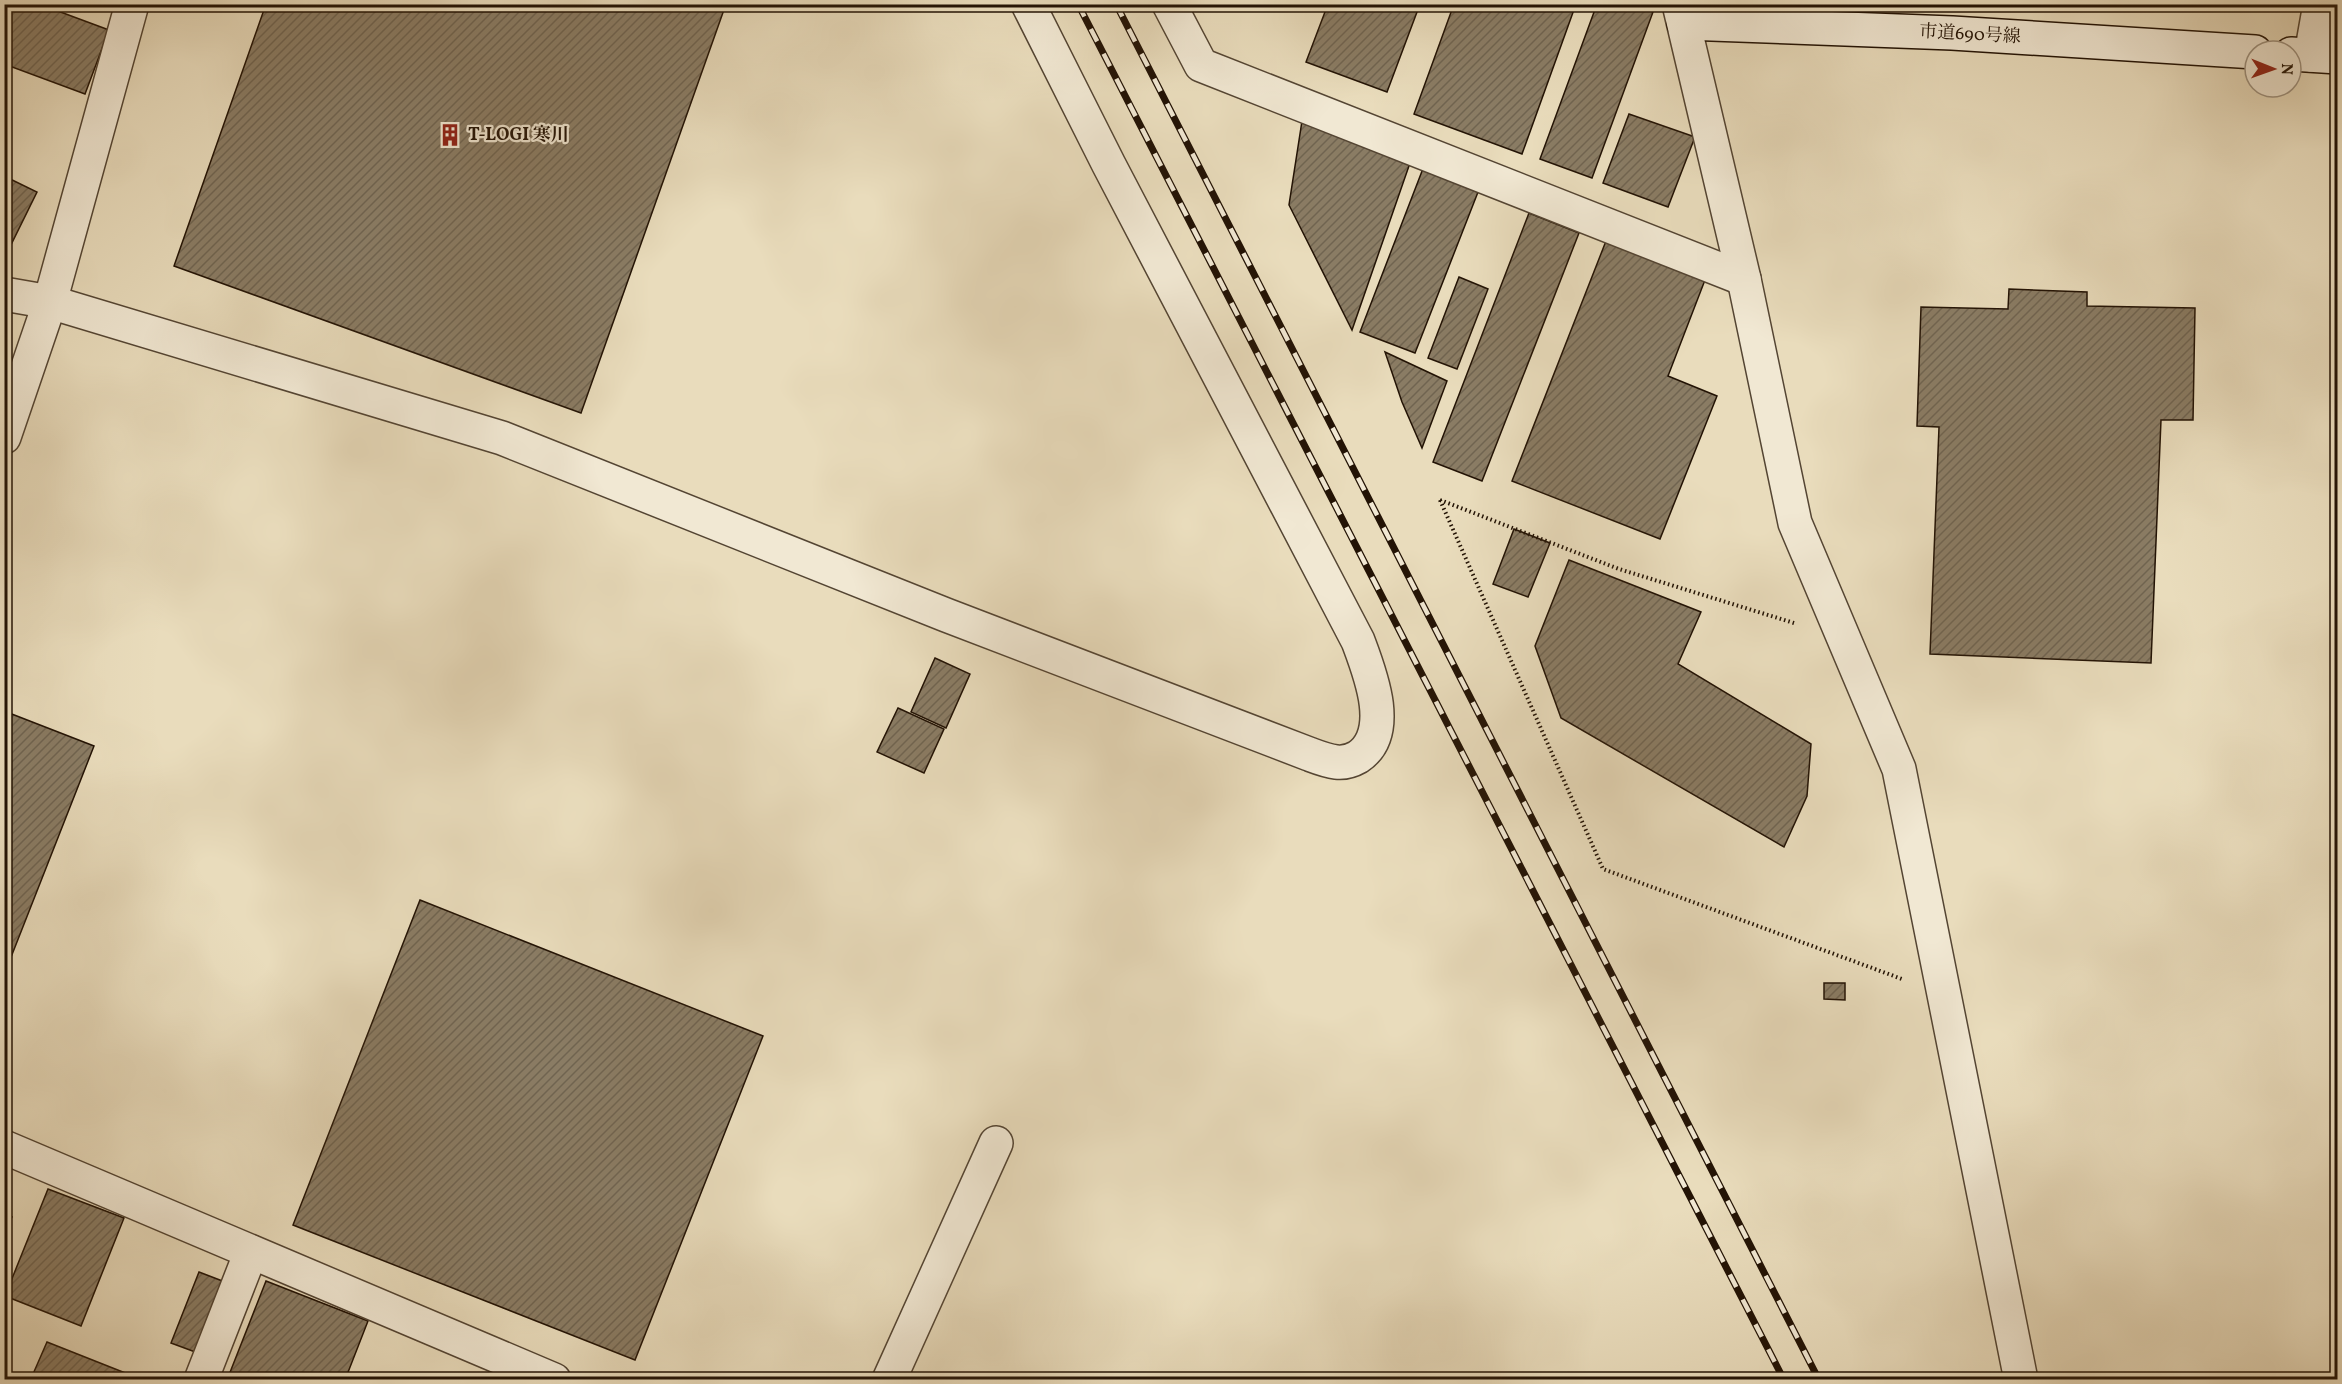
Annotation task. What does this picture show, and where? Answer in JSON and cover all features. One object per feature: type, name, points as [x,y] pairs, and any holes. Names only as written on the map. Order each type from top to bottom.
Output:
[{"type":"street","points":[[4,437],[50,302],[132,4]]},
{"type":"street","points":[[4,294],[50,302],[502,438],[957,620],[1309,754],[1335,762],[1351,761],[1367,751],[1374,735],[1377,707],[1371,674],[1358,641],[1109,165],[1028,4]]},
{"type":"street","points":[[1169,4],[1201,65],[1744,279]]},
{"type":"street","points":[[2313,55],[2320,4]]},
{"type":"street","points":[[1681,14],[1744,279],[1795,523],[1899,769],[2021,1380]]},
{"type":"street","name":"市道690号線","points":[[1681,14],[2243,51]]},
{"type":"street","points":[[889,1380],[996,1143]]},
{"type":"street","points":[[4,1147],[554,1380]]},
{"type":"street","points":[[201,1380],[251,1252]]},
{"type":"path","points":[[1844,638],[1619,568],[1440,500],[1603,869],[1945,995]]},
{"type":"building","points":[[4,4],[39,4],[109,30],[85,94],[4,64]]},
{"type":"building","name":"T-LOGI 寒川","points":[[266,4],[726,4],[581,413],[174,266]]},
{"type":"building","points":[[1328,4],[1420,4],[1387,92],[1306,62]]},
{"type":"building","points":[[1454,4],[1576,4],[1522,154],[1414,114]]},
{"type":"building","points":[[1597,4],[1634,4],[1653,12],[1592,178],[1540,159]]},
{"type":"building","points":[[1629,114],[1695,137],[1668,207],[1603,183]]},
{"type":"building","points":[[1302,121],[1410,163],[1352,330],[1289,205]]},
{"type":"building","points":[[1424,166],[1480,187],[1415,353],[1360,332]]},
{"type":"building","points":[[4,176],[37,192],[4,259]]},
{"type":"building","points":[[1529,213],[1579,233],[1482,481],[1433,462]]},
{"type":"building","points":[[1606,241],[1705,280],[1668,376],[1717,396],[1660,539],[1512,481]]},
{"type":"building","points":[[1459,277],[1488,289],[1457,369],[1428,358]]},
{"type":"building","points":[[2009,289],[2087,292],[2087,306],[2195,308],[2193,420],[2161,420],[2151,663],[1930,654],[1939,427],[1917,426],[1921,307],[2008,309]]},
{"type":"building","points":[[1385,352],[1447,381],[1422,448],[1402,402]]},
{"type":"building","points":[[1514,529],[1550,543],[1528,597],[1493,584]]},
{"type":"building","points":[[1569,560],[1701,612],[1678,664],[1811,744],[1807,796],[1784,847],[1561,718],[1535,646]]},
{"type":"building","points":[[935,658],[970,674],[946,728],[911,712]]},
{"type":"building","points":[[898,708],[944,729],[924,773],[877,752]]},
{"type":"building","points":[[4,711],[94,746],[4,975]]},
{"type":"building","points":[[420,900],[763,1036],[635,1360],[293,1225]]},
{"type":"building","points":[[1824,983],[1845,983],[1845,1000],[1824,999]]},
{"type":"building","points":[[48,1189],[124,1218],[81,1326],[5,1296]]},
{"type":"building","points":[[4,1214],[12,1217],[4,1234]]},
{"type":"building","points":[[199,1272],[225,1282],[198,1353],[171,1343]]},
{"type":"building","points":[[266,1281],[368,1321],[345,1380],[227,1380]]},
{"type":"building","points":[[4,1323],[10,1325],[4,1338]]},
{"type":"building","points":[[47,1342],[143,1380],[47,1380],[33,1374]]},
{"type":"railway","points":[[1078,4],[1784,1380]]},
{"type":"railway","points":[[1116,4],[1819,1380]]},
{"type":"place","name":"T-LOGI 寒川","points":[[450,135]]}]
